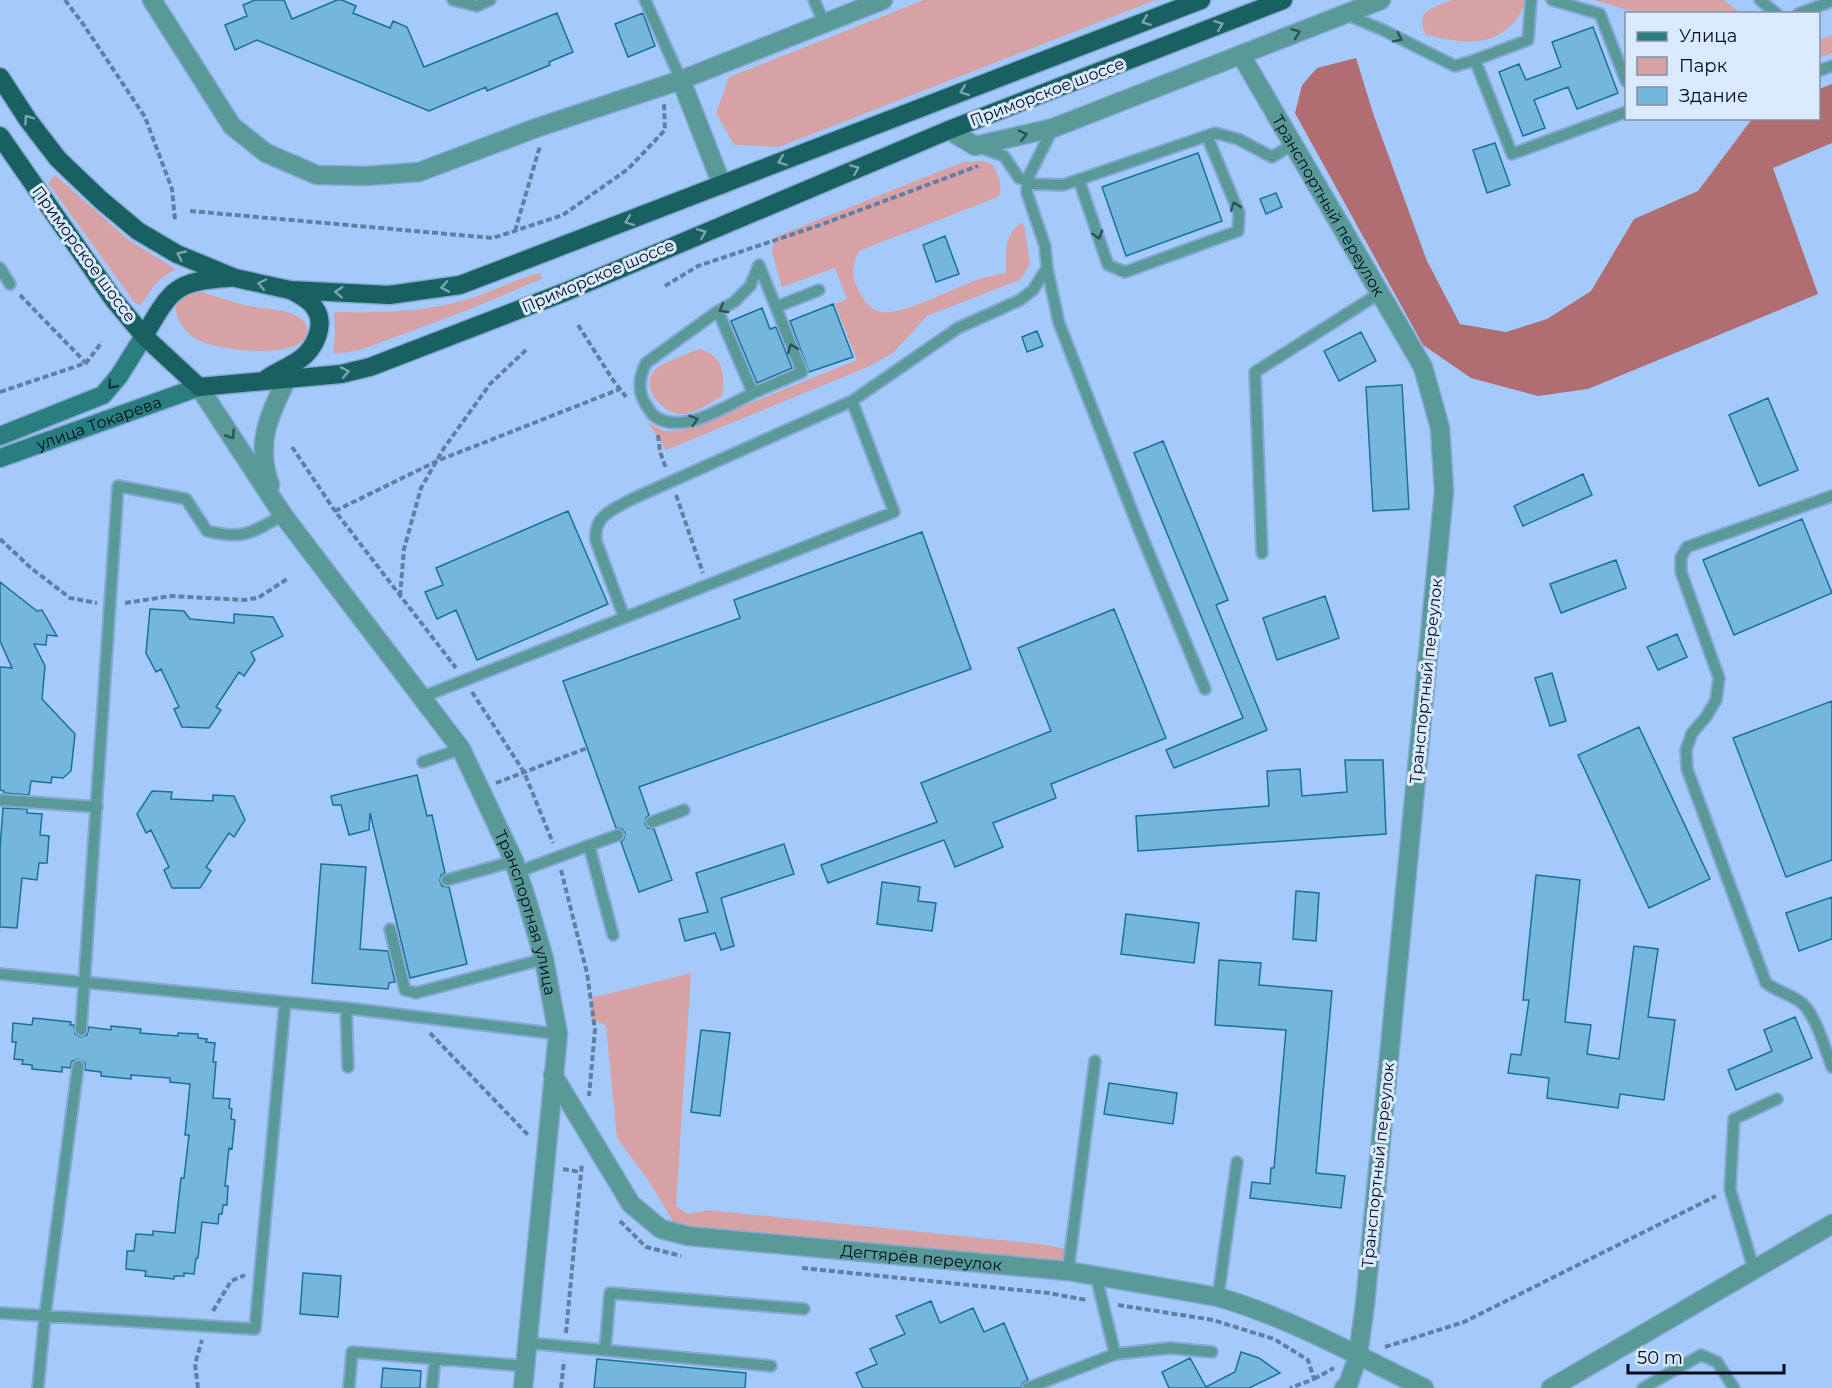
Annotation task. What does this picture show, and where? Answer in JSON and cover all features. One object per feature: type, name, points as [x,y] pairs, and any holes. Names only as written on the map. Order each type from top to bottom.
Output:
[{"type":"highway","name":"Приморское шоссе","points":[[0,77],[28,120],[58,159],[138,231],[177,254],[235,278],[290,290],[389,295],[460,285],[1201,0]]},
{"type":"highway","name":"Приморское шоссе","points":[[0,136],[91,268],[144,336],[199,387],[341,374],[370,367],[565,292],[949,130],[1283,0]]},
{"type":"highway","points":[[144,336],[166,299],[176,289],[192,282],[235,278]]},
{"type":"highway","points":[[261,381],[301,359],[316,341],[319,331],[319,315],[316,309],[290,290]]},
{"type":"main road","name":"улица Токарева","points":[[0,436],[103,395],[144,336]]},
{"type":"main road","name":"улица Токарева","points":[[0,458],[199,387]]},
{"type":"street","points":[[152,0],[232,126],[266,153],[317,175],[366,176],[419,172],[536,128],[681,80],[883,0]]},
{"type":"street","points":[[949,130],[975,146],[1053,128],[1381,0]]},
{"type":"street","name":"Транспортный переулок","points":[[1241,55],[1423,366],[1440,428],[1444,491],[1366,1292],[1358,1356],[1348,1385],[1344,1388]]},
{"type":"street","points":[[681,80],[722,185]]},
{"type":"street","name":"Транспортная улица","points":[[280,511],[268,480],[263,440],[275,404],[287,379]]},
{"type":"street","name":"Транспортная улица","points":[[199,387],[280,511],[461,749],[515,866],[544,959],[558,1034],[523,1388]]},
{"type":"street","name":"Дегтярёв переулок","points":[[553,1075],[631,1204],[661,1229],[688,1236],[1068,1271],[1218,1297],[1292,1324],[1424,1388]]},
{"type":"street","points":[[1551,1388],[1832,1224]]},
{"type":"lane","points":[[453,0],[477,6],[490,0]]},
{"type":"lane","points":[[645,0],[681,80]]},
{"type":"lane","points":[[814,0],[824,23]]},
{"type":"lane","points":[[1345,14],[1455,66],[1528,40],[1531,0]]},
{"type":"lane","points":[[1552,0],[1600,14],[1625,78]]},
{"type":"lane","points":[[1760,0],[1775,12]]},
{"type":"lane","points":[[1803,12],[1832,1]]},
{"type":"lane","points":[[1475,60],[1512,154],[1625,112]]},
{"type":"lane","points":[[1053,128],[1027,180],[1027,193],[1045,246],[1047,268],[1063,334],[1137,524],[1205,689]]},
{"type":"lane","points":[[975,146],[1004,156],[1019,177],[1035,184],[1063,185],[1215,133],[1238,139],[1272,157],[1294,144]]},
{"type":"lane","points":[[1079,180],[1108,265],[1125,272],[1238,231],[1239,213],[1207,136]]},
{"type":"lane","points":[[759,265],[776,307],[802,372],[699,419],[682,423],[668,421],[652,414],[642,398],[640,376],[646,363],[734,302],[750,286],[759,265]]},
{"type":"lane","points":[[0,268],[10,284]]},
{"type":"lane","points":[[624,617],[596,541],[595,531],[598,522],[605,515],[632,499],[852,401],[958,328],[1020,300],[1033,290],[1047,268]]},
{"type":"lane","points":[[776,307],[819,290]]},
{"type":"lane","points":[[1262,553],[1255,372],[1380,294]]},
{"type":"lane","points":[[718,311],[753,393]]},
{"type":"lane","points":[[422,697],[894,512],[852,401]]},
{"type":"lane","points":[[81,1030],[118,486],[186,499],[207,531],[221,535],[236,537],[255,531],[280,511]]},
{"type":"lane","points":[[1832,496],[1687,547],[1681,557],[1682,572],[1719,678],[1716,700],[1706,717],[1692,733],[1686,750],[1687,769],[1766,983],[1779,993],[1798,999],[1808,1008],[1832,1067]]},
{"type":"lane","points":[[423,762],[461,749]]},
{"type":"lane","points":[[0,800],[97,807]]},
{"type":"lane","points":[[652,822],[684,810]]},
{"type":"lane","points":[[447,880],[515,866],[618,835]]},
{"type":"lane","points":[[589,845],[613,935]]},
{"type":"lane","points":[[390,929],[405,990],[416,993],[544,959]]},
{"type":"lane","points":[[0,974],[346,1008],[558,1034]]},
{"type":"lane","points":[[0,1312],[255,1329],[285,1003]]},
{"type":"lane","points":[[346,1008],[348,1067]]},
{"type":"lane","points":[[1068,1271],[1095,1061]]},
{"type":"lane","points":[[38,1388],[45,1315],[78,1066]]},
{"type":"lane","points":[[1754,1270],[1730,1189],[1734,1119],[1777,1099]]},
{"type":"lane","points":[[1218,1297],[1237,1161]]},
{"type":"lane","points":[[1096,1276],[1115,1354]]},
{"type":"lane","points":[[605,1350],[610,1293],[804,1309]]},
{"type":"lane","points":[[528,1343],[771,1366]]},
{"type":"lane","points":[[1028,1388],[1115,1354],[1170,1348],[1212,1352]]},
{"type":"lane","points":[[349,1388],[352,1352],[525,1366]]},
{"type":"lane","points":[[1643,1388],[1701,1355],[1717,1362],[1734,1388]]},
{"type":"lane","points":[[432,1388],[435,1359]]},
{"type":"path","points":[[65,0],[145,117],[172,189],[175,220]]},
{"type":"path","points":[[190,212],[494,238],[563,215],[628,169],[664,130],[664,104]]},
{"type":"path","points":[[514,232],[542,142],[536,128]]},
{"type":"path","points":[[665,286],[698,266],[820,225],[978,165],[985,166]]},
{"type":"path","points":[[10,284],[86,363]]},
{"type":"path","points":[[578,325],[633,406]]},
{"type":"path","points":[[0,392],[86,363],[102,342]]},
{"type":"path","points":[[399,597],[404,549],[421,488],[436,460],[490,384],[526,350]]},
{"type":"path","points":[[335,511],[436,460],[620,389]]},
{"type":"path","points":[[652,414],[660,440],[660,452],[707,585]]},
{"type":"path","points":[[653,432],[660,440]]},
{"type":"path","points":[[0,539],[31,568],[70,598],[110,605],[171,596],[244,600],[258,598],[287,579]]},
{"type":"path","points":[[480,789],[587,748]]},
{"type":"path","points":[[414,1017],[530,1136]]},
{"type":"path","points":[[561,1388],[582,1163],[586,1169]]},
{"type":"path","points":[[560,1168],[580,1172]]},
{"type":"path","points":[[1358,1356],[1464,1322],[1730,1189]]},
{"type":"path","points":[[615,1214],[621,1224],[646,1247],[685,1256]]},
{"type":"path","points":[[790,1267],[1048,1293],[1213,1320],[1274,1339],[1308,1360],[1314,1379],[1290,1388]]},
{"type":"green space","points":[[924,0],[1156,0],[779,147],[734,145],[716,113],[729,77]]},
{"type":"green space","points":[[1452,0],[1527,1],[1512,25],[1492,38],[1471,42],[1426,35],[1422,20],[1424,15],[1432,8]]},
{"type":"green space","points":[[1594,0],[1724,0],[1739,12],[1635,12]]},
{"type":"green space","points":[[1832,35],[1832,53],[1820,58],[1820,40]]},
{"type":"green space","points":[[982,161],[992,164],[998,176],[1000,193],[998,197],[859,251],[854,266],[856,286],[869,305],[875,310],[887,312],[928,301],[979,279],[1006,273],[1008,239],[1021,223],[1024,225],[1030,264],[1020,280],[927,316],[893,353],[870,366],[666,450],[648,423],[664,431],[683,430],[857,360],[835,304],[847,299],[835,268],[782,287],[772,252],[775,237],[963,162]]},
{"type":"green space","points":[[55,175],[130,241],[176,269],[156,284],[141,305],[135,303],[48,183]]},
{"type":"green space","points":[[540,273],[541,279],[468,310],[360,350],[336,354],[333,351],[334,313],[336,312],[385,312],[449,304]]},
{"type":"green space","points":[[191,290],[245,305],[293,314],[304,321],[307,328],[304,340],[286,348],[262,351],[220,347],[200,341],[186,330],[177,316],[178,302],[182,295]]},
{"type":"green space","points":[[699,349],[713,356],[721,366],[722,396],[689,413],[676,413],[655,399],[651,391],[651,376],[664,364]]},
{"type":"green space","points":[[691,973],[676,1206],[688,1214],[708,1210],[1041,1244],[1067,1249],[1064,1269],[688,1233],[675,1225],[650,1183],[617,1138],[606,1026],[591,1018],[591,998]]},
{"type":"shaded area","points":[[1356,58],[1374,116],[1427,261],[1460,324],[1506,332],[1547,319],[1591,291],[1634,219],[1698,191],[1751,120],[1820,120],[1820,89],[1832,84],[1832,143],[1773,168],[1818,294],[1588,389],[1538,396],[1471,378],[1423,345],[1295,113],[1302,85],[1317,68]]},
{"type":"building","points":[[255,0],[284,0],[292,19],[342,0],[356,6],[353,13],[390,28],[393,21],[407,27],[424,67],[557,13],[573,52],[549,62],[550,65],[487,91],[486,87],[429,111],[257,40],[235,50],[225,25],[247,16],[243,5]]},
{"type":"building","points":[[643,13],[655,46],[628,57],[615,24]]},
{"type":"building","points":[[1593,27],[1618,93],[1577,109],[1568,87],[1534,100],[1545,128],[1523,136],[1499,72],[1519,64],[1526,80],[1561,67],[1552,42]]},
{"type":"building","points":[[1495,143],[1510,185],[1487,193],[1473,150]]},
{"type":"building","points":[[1198,153],[1222,221],[1126,256],[1102,187]]},
{"type":"building","points":[[1276,193],[1282,207],[1266,214],[1260,199]]},
{"type":"building","points":[[945,236],[959,274],[936,282],[923,245]]},
{"type":"building","points":[[833,304],[853,357],[809,372],[790,321]]},
{"type":"building","points":[[762,308],[770,329],[776,327],[792,368],[757,383],[731,321]]},
{"type":"building","points":[[1037,331],[1043,346],[1027,352],[1022,337]]},
{"type":"building","points":[[1361,332],[1376,361],[1339,381],[1324,351]]},
{"type":"building","points":[[1402,385],[1409,509],[1373,511],[1366,387]]},
{"type":"building","points":[[1768,398],[1798,470],[1759,486],[1729,415]]},
{"type":"building","points":[[1163,441],[1228,600],[1216,605],[1267,730],[1174,768],[1166,750],[1243,718],[1134,453]]},
{"type":"building","points":[[1583,474],[1592,495],[1523,526],[1514,506]]},
{"type":"building","points":[[568,511],[608,604],[477,660],[456,610],[437,619],[425,592],[443,585],[436,568]]},
{"type":"building","points":[[1802,519],[1832,593],[1734,635],[1703,560]]},
{"type":"building","points":[[922,532],[971,669],[639,787],[649,815],[645,824],[648,828],[654,829],[672,880],[639,892],[621,842],[625,833],[622,829],[616,828],[563,681],[740,618],[734,600]]},
{"type":"building","points":[[1616,560],[1626,588],[1561,613],[1550,584]]},
{"type":"building","points":[[0,582],[37,611],[42,610],[57,636],[47,635],[46,645],[34,644],[45,666],[42,699],[75,734],[71,771],[63,778],[52,777],[51,783],[31,781],[29,795],[4,793],[0,790],[0,667],[12,668],[0,641]]},
{"type":"building","points":[[1325,596],[1339,638],[1277,660],[1263,618]]},
{"type":"building","points":[[150,609],[184,611],[190,619],[234,623],[234,614],[273,617],[283,636],[251,652],[255,660],[244,676],[239,672],[216,707],[221,710],[209,728],[182,727],[174,709],[179,707],[161,669],[156,672],[146,653]]},
{"type":"building","points":[[1114,609],[1166,738],[1051,784],[1056,798],[993,823],[1003,847],[955,867],[944,840],[828,883],[821,865],[937,822],[921,783],[1051,731],[1018,648]]},
{"type":"building","points":[[1677,634],[1687,657],[1658,670],[1647,647]]},
{"type":"building","points":[[1552,673],[1566,721],[1550,726],[1535,678]]},
{"type":"building","points":[[1832,701],[1832,860],[1786,877],[1733,738]]},
{"type":"building","points":[[1639,727],[1710,879],[1649,908],[1578,755]]},
{"type":"building","points":[[1345,760],[1383,760],[1386,834],[1138,851],[1136,816],[1269,806],[1267,771],[1300,769],[1302,796],[1347,792]]},
{"type":"building","points":[[417,775],[427,816],[432,815],[445,873],[441,875],[440,881],[442,886],[449,887],[467,964],[410,978],[370,813],[369,830],[349,835],[341,805],[333,805],[331,796]]},
{"type":"building","points":[[152,791],[172,792],[171,799],[213,801],[213,795],[234,796],[245,820],[234,837],[229,833],[206,867],[211,871],[200,888],[172,888],[164,870],[169,867],[151,830],[146,833],[137,814]]},
{"type":"building","points":[[3,808],[27,809],[27,813],[42,814],[40,835],[49,836],[47,863],[39,863],[37,880],[22,878],[17,928],[0,927],[0,849]]},
{"type":"building","points":[[784,844],[794,874],[721,898],[734,946],[721,950],[715,933],[685,941],[679,919],[708,912],[696,873]]},
{"type":"building","points":[[321,864],[366,867],[360,949],[388,951],[395,982],[389,983],[388,989],[312,983]]},
{"type":"building","points":[[1536,875],[1580,880],[1565,1022],[1591,1025],[1587,1054],[1619,1059],[1634,946],[1658,949],[1648,1017],[1675,1020],[1664,1100],[1620,1094],[1618,1108],[1547,1098],[1549,1078],[1508,1073],[1511,1054],[1521,1055],[1529,1000],[1523,1000]]},
{"type":"building","points":[[882,882],[920,887],[918,901],[936,903],[932,931],[877,924]]},
{"type":"building","points":[[1296,891],[1319,893],[1316,941],[1293,939]]},
{"type":"building","points":[[1832,897],[1832,939],[1799,951],[1786,913]]},
{"type":"building","points":[[1126,914],[1199,923],[1194,963],[1121,954]]},
{"type":"building","points":[[1219,960],[1261,963],[1259,985],[1332,991],[1316,1173],[1345,1176],[1341,1208],[1250,1198],[1252,1182],[1270,1184],[1271,1168],[1274,1168],[1286,1030],[1215,1025]]},
{"type":"building","points":[[1795,1017],[1812,1058],[1736,1090],[1728,1070],[1772,1051],[1764,1030]]},
{"type":"building","points":[[33,1018],[71,1022],[70,1025],[74,1025],[75,1034],[80,1037],[87,1035],[89,1027],[111,1030],[111,1026],[141,1029],[140,1033],[178,1036],[178,1033],[198,1034],[198,1038],[215,1043],[213,1098],[230,1099],[231,1119],[235,1120],[225,1186],[228,1186],[227,1205],[223,1205],[218,1224],[202,1222],[194,1274],[184,1273],[184,1276],[174,1276],[174,1279],[145,1276],[146,1271],[126,1269],[127,1251],[134,1251],[136,1234],[153,1235],[153,1231],[175,1233],[181,1178],[184,1178],[189,1135],[185,1135],[190,1084],[170,1082],[170,1078],[131,1075],[131,1079],[101,1076],[101,1072],[85,1070],[85,1063],[78,1059],[72,1061],[70,1068],[62,1067],[62,1072],[32,1069],[32,1065],[22,1064],[23,1060],[14,1059],[16,1042],[12,1042],[13,1023],[32,1025]]},
{"type":"building","points":[[701,1030],[730,1033],[720,1116],[691,1112]]},
{"type":"building","points":[[1109,1083],[1177,1093],[1173,1124],[1104,1114]]},
{"type":"building","points":[[303,1273],[341,1276],[338,1317],[300,1314]]},
{"type":"building","points":[[931,1301],[940,1323],[973,1308],[984,1332],[1004,1323],[1028,1380],[1021,1388],[863,1388],[856,1373],[877,1364],[870,1349],[905,1334],[896,1316]]},
{"type":"building","points":[[1241,1352],[1259,1358],[1280,1373],[1249,1388],[1169,1388],[1162,1372],[1190,1358],[1206,1387],[1235,1372]]},
{"type":"building","points":[[597,1359],[746,1373],[745,1388],[594,1388]]},
{"type":"building","points":[[383,1368],[421,1371],[420,1388],[381,1388]]}]
